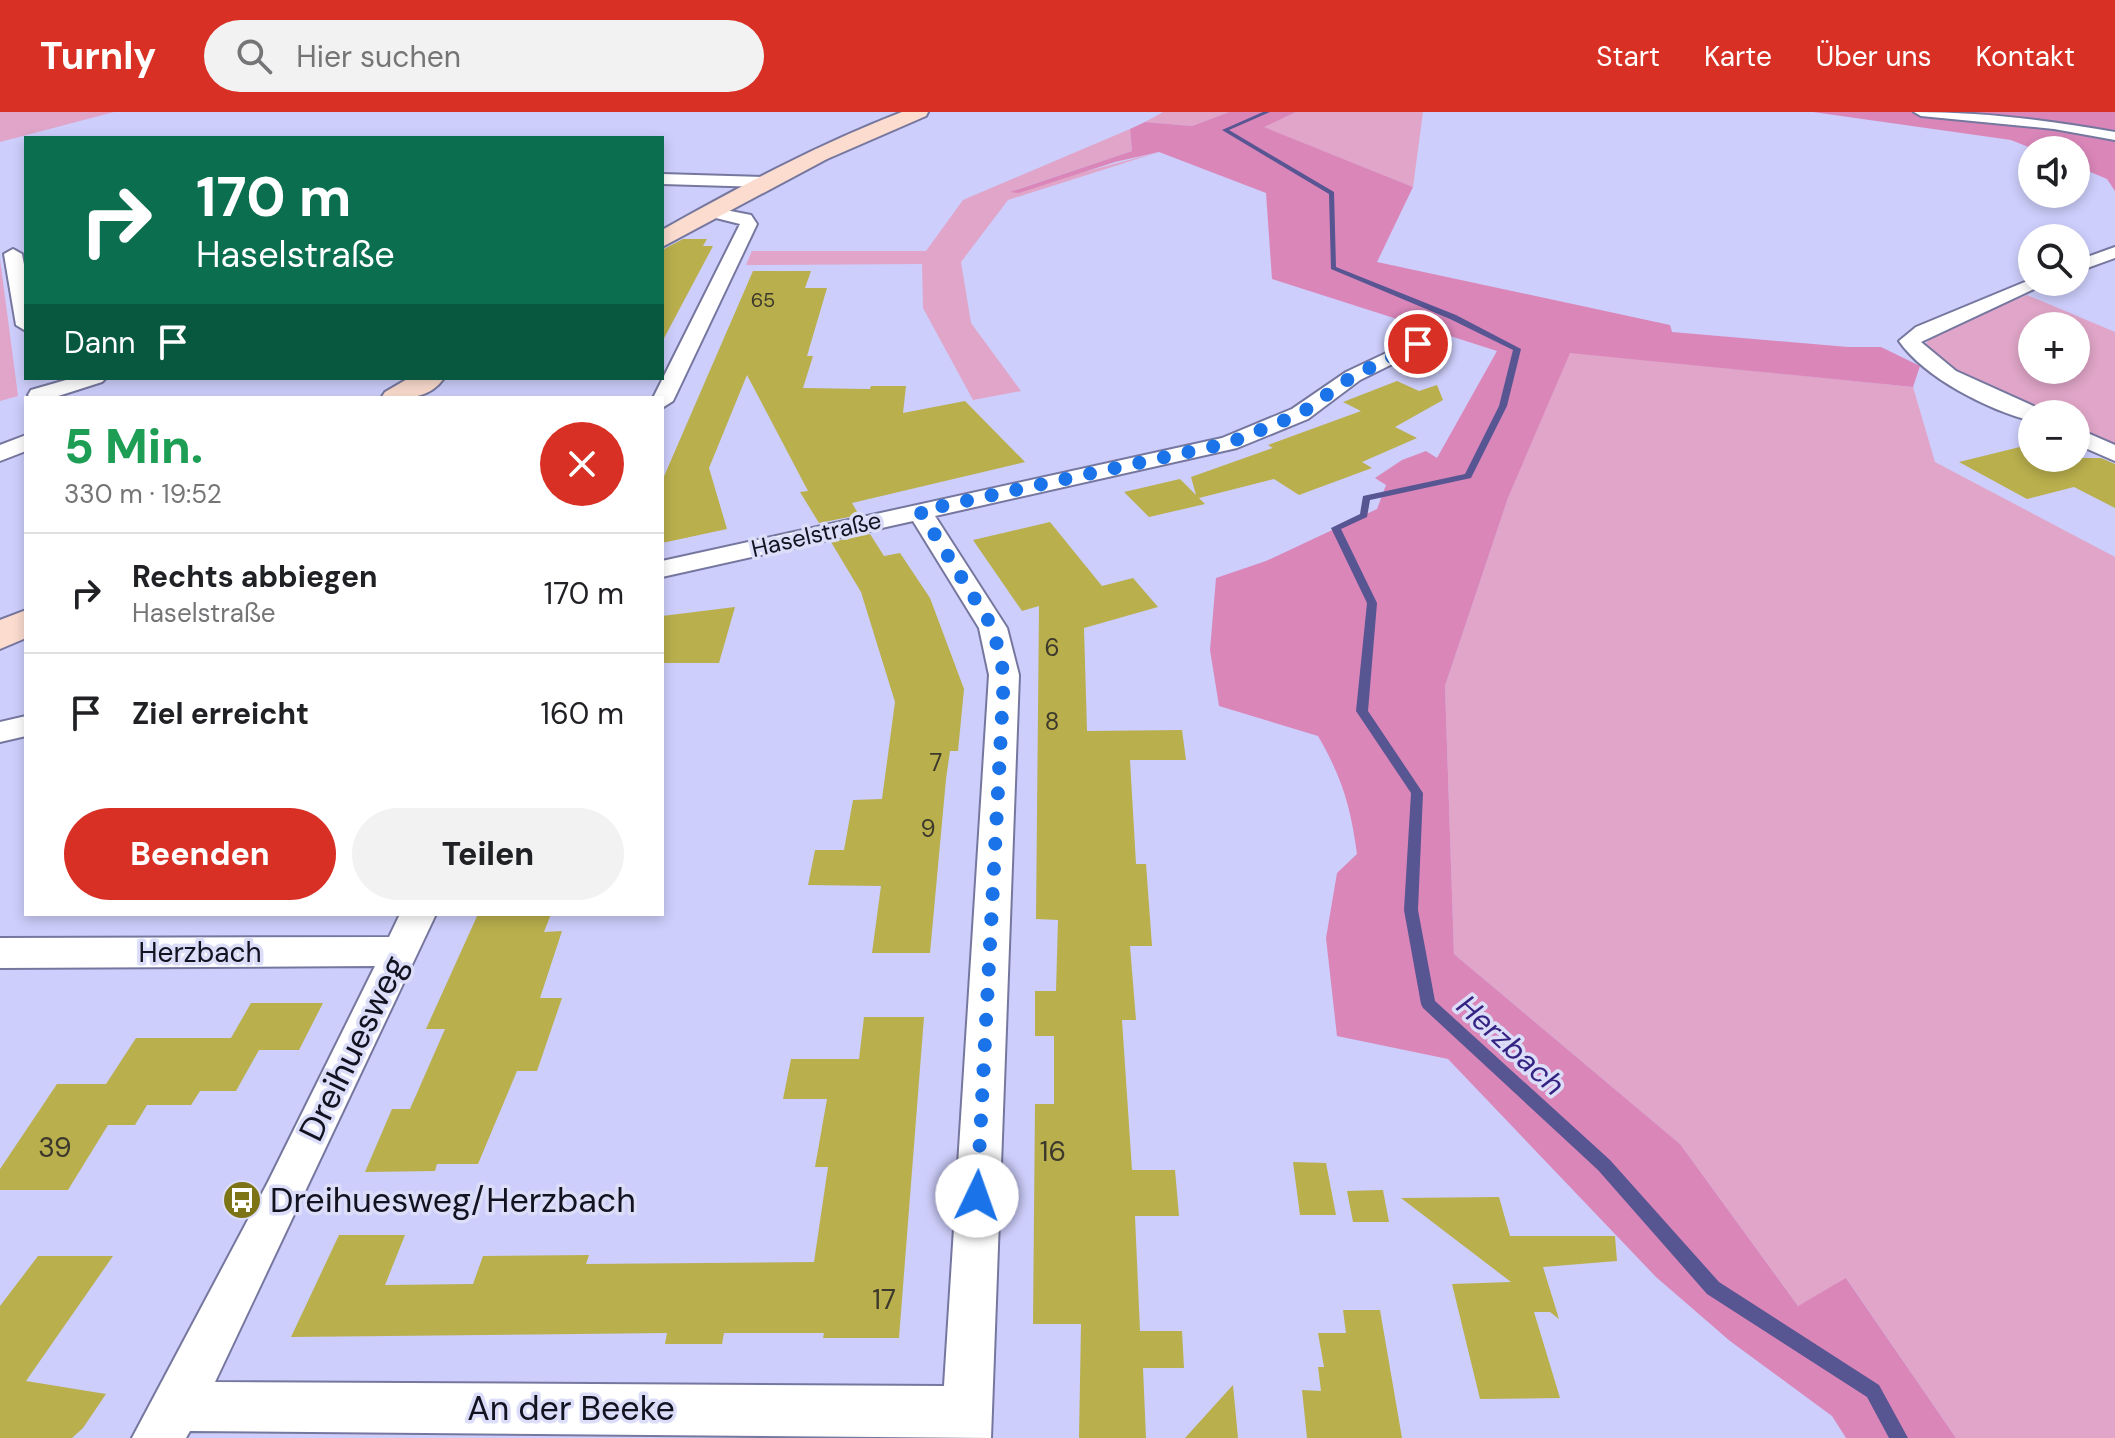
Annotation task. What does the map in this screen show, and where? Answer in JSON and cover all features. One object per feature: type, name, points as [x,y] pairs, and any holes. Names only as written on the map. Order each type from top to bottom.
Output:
[{"type":"street","points":[[664,239],[763,182],[870,130],[919,112]]},
{"type":"street","points":[[1921,112],[2040,123],[2115,136]]},
{"type":"street","points":[[664,179],[763,182]]},
{"type":"street","points":[[664,397],[749,224],[745,219],[710,212]]},
{"type":"street","points":[[2090,262],[2115,252]]},
{"type":"street","points":[[13,254],[24,314]]},
{"type":"street","points":[[2018,291],[1923,331],[1909,341],[1919,356],[1953,377],[2018,407]]},
{"type":"street","name":"Haselstraße","points":[[664,569],[1229,443],[1300,414],[1353,376],[1418,344]]},
{"type":"street","points":[[38,390],[86,380]]},
{"type":"street","points":[[399,396],[427,380]]},
{"type":"street","points":[[2090,442],[2115,454]]},
{"type":"street","points":[[0,454],[24,443]]},
{"type":"street","name":"An der Beeke","points":[[167,1422],[966,1424],[1004,675],[993,628],[920,511]]},
{"type":"street","points":[[0,637],[24,622]]},
{"type":"street","points":[[0,732],[24,726]]},
{"type":"street","name":"Herzbach","points":[[0,953],[409,932]]},
{"type":"street","name":"Dreihuesweg","points":[[167,1422],[283,1196],[409,932]]},
{"type":"shaded area","points":[[0,112],[114,112],[0,142]]},
{"type":"shaded area","points":[[1163,112],[1229,112],[1192,126],[1145,122]]},
{"type":"shaded area","points":[[1229,112],[1296,112],[1264,127],[1413,187],[1377,262],[1670,325],[1672,332],[1881,347],[1920,366],[1913,387],[1570,353],[1508,498],[1445,686],[1454,954],[1680,1144],[1798,1306],[1846,1278],[1956,1438],[1846,1438],[1832,1416],[1730,1341],[1656,1277],[1448,1059],[1337,1036],[1326,938],[1337,873],[1357,854],[1352,822],[1339,779],[1318,736],[1219,706],[1210,650],[1216,578],[1266,561],[1377,509],[1386,485],[1375,478],[1402,460],[1426,451],[1437,458],[1497,351],[1272,279],[1266,193],[1159,152],[1115,162],[1019,193],[1010,192],[1132,151],[1130,129],[1145,122],[1192,126]]},
{"type":"shaded area","points":[[1296,112],[1423,112],[1413,187],[1263,127]]},
{"type":"shaded area","points":[[1813,112],[2115,112],[2115,191],[2107,179],[2090,172],[2090,136],[2018,136],[2018,143]]},
{"type":"shaded area","points":[[1130,129],[1132,151],[1012,191],[1159,152],[1008,200],[961,262],[971,323],[1021,391],[973,400],[923,308],[922,264],[746,265],[752,251],[926,251],[963,200]]},
{"type":"shaded area","points":[[0,259],[18,396],[0,401]]},
{"type":"shaded area","points":[[2029,296],[2067,312],[2018,312],[2018,384],[2090,384],[2090,321],[2115,332],[2115,445],[2090,433],[2090,400],[2019,400],[1932,357],[1924,345],[1937,332]]},
{"type":"shaded area","points":[[1570,352],[1913,387],[1935,462],[2115,557],[2115,1438],[1956,1438],[1847,1279],[1798,1306],[1680,1144],[1454,954],[1445,686],[1508,498]]},
{"type":"building","points":[[683,239],[707,239],[703,246],[713,246],[664,338],[664,249]]},
{"type":"building","points":[[753,271],[811,271],[805,288],[827,288],[807,356],[813,356],[803,388],[906,386],[903,413],[965,401],[1025,462],[852,503],[859,515],[819,523],[800,492],[808,491],[747,375],[709,468],[727,529],[664,543],[664,476]]},
{"type":"building","points":[[1397,381],[1419,391],[1437,385],[1443,400],[1395,427],[1417,438],[1362,462],[1372,468],[1299,495],[1274,479],[1199,498],[1205,504],[1149,517],[1124,492],[1180,479],[1196,495],[1191,477],[1273,448],[1268,445],[1361,411],[1343,402]]},
{"type":"building","points":[[2018,447],[2018,472],[2090,472],[2090,458],[2101,458],[2115,464],[2115,508],[2074,487],[2027,499],[1959,462]]},
{"type":"building","points":[[1050,522],[1102,586],[1133,578],[1158,607],[1084,628],[1087,731],[1182,730],[1186,760],[1130,760],[1136,864],[1146,864],[1152,946],[1130,946],[1136,1020],[1122,1020],[1132,1170],[1175,1170],[1179,1216],[1135,1216],[1140,1331],[1182,1331],[1184,1368],[1143,1368],[1146,1438],[1079,1438],[1081,1324],[1033,1324],[1035,1104],[1054,1104],[1054,1036],[1035,1036],[1035,991],[1056,991],[1058,920],[1036,919],[1039,606],[1022,611],[973,540]]},
{"type":"building","points":[[870,534],[884,556],[900,553],[930,598],[964,689],[958,751],[950,751],[946,779],[930,953],[872,953],[881,886],[808,885],[815,850],[844,850],[853,800],[882,799],[895,702],[861,592],[831,542]]},
{"type":"building","points":[[735,607],[719,663],[664,663],[664,616]]},
{"type":"building","points":[[477,916],[550,916],[544,932],[562,931],[540,998],[562,998],[537,1071],[517,1071],[478,1164],[437,1164],[435,1171],[365,1172],[392,1109],[410,1109],[445,1029],[426,1029]]},
{"type":"building","points":[[251,1003],[323,1003],[299,1050],[259,1050],[236,1091],[200,1091],[191,1105],[147,1105],[135,1125],[108,1125],[68,1190],[0,1190],[0,1169],[57,1084],[106,1084],[136,1038],[231,1038]]},
{"type":"building","points":[[864,1017],[924,1017],[899,1338],[823,1338],[824,1333],[724,1333],[722,1344],[665,1344],[667,1333],[291,1337],[339,1235],[405,1235],[385,1285],[473,1284],[483,1256],[589,1255],[586,1264],[814,1262],[828,1167],[815,1167],[827,1099],[783,1099],[791,1059],[859,1059]]},
{"type":"building","points":[[1293,1162],[1326,1163],[1336,1215],[1300,1215]]},
{"type":"building","points":[[1383,1190],[1389,1222],[1353,1222],[1347,1191]]},
{"type":"building","points":[[1499,1197],[1510,1236],[1615,1236],[1617,1261],[1543,1267],[1559,1319],[1550,1312],[1534,1312],[1560,1398],[1480,1399],[1452,1284],[1511,1282],[1401,1198]]},
{"type":"building","points":[[38,1256],[113,1256],[26,1381],[106,1394],[83,1428],[72,1438],[0,1438],[0,1306]]},
{"type":"building","points":[[1343,1310],[1380,1310],[1402,1438],[1307,1438],[1302,1390],[1321,1391],[1318,1367],[1324,1367],[1318,1333],[1346,1333]]},
{"type":"building","points":[[1233,1385],[1238,1438],[1185,1438]]},
{"type":"waterway","name":"Herzbach","points":[[1267,112],[1225,130],[1332,193],[1333,268],[1453,317],[1517,349],[1503,406],[1468,476],[1366,498],[1364,515],[1336,528],[1372,603],[1362,711],[1417,793],[1411,910],[1428,1004],[1604,1165],[1713,1288],[1873,1391],[1899,1438]]},
{"type":"place","name":"Dreihuesweg/Herzbach","points":[[242,1200]]},
{"type":"route","points":[[977,1196],[1004,675],[993,628],[920,511],[1229,443],[1300,414],[1353,376],[1418,344]]}]
